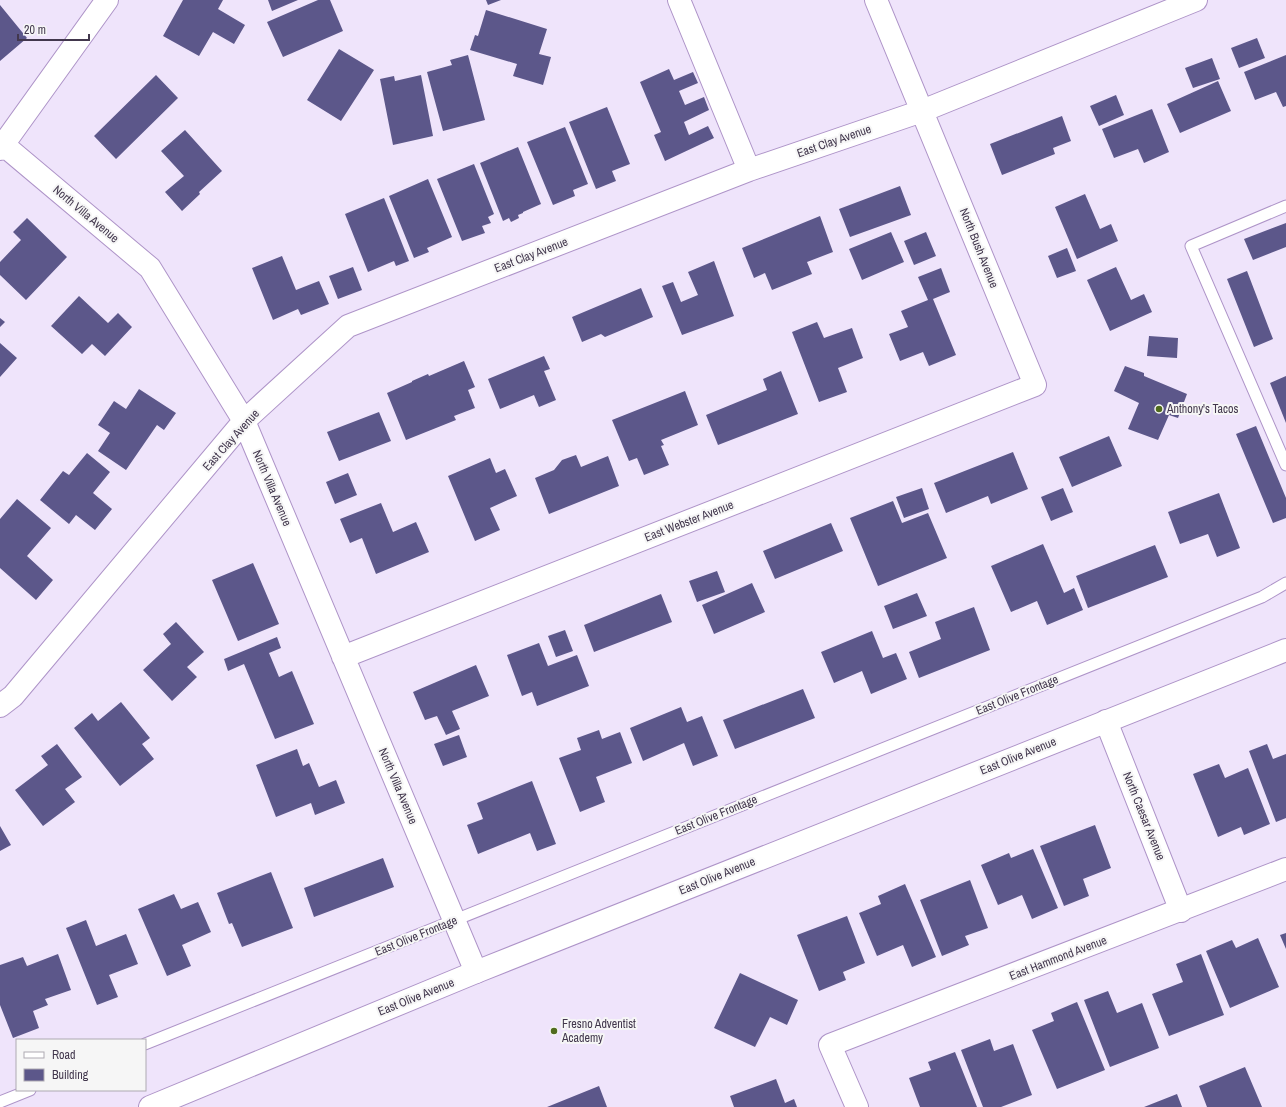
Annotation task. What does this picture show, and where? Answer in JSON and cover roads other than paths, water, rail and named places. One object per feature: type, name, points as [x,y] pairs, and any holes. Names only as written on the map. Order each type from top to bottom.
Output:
[{"type":"street","name":"North Villa Avenue","points":[[107,0],[1,145],[150,268],[244,421],[476,972]]},
{"type":"street","points":[[679,0],[749,170]]},
{"type":"street","name":"North Bush Avenue","points":[[876,0],[1035,385]]},
{"type":"street","name":"East Clay Avenue","points":[[0,706],[14,696],[244,421],[348,326],[749,170],[922,112],[1196,0]]},
{"type":"street","name":"East Webster Avenue","points":[[343,657],[1035,385]]},
{"type":"street","name":"East Olive Avenue","points":[[150,1107],[476,972],[1286,650]]},
{"type":"street","name":"North Caesar Avenue","points":[[1106,721],[1181,910]]},
{"type":"street","name":"East Hammond Avenue","points":[[857,1107],[830,1045],[1286,869]]},
{"type":"lane","points":[[1286,206],[1191,246],[1286,465]]},
{"type":"lane","name":"East Olive Frontage","points":[[146,1044],[1262,597],[1286,583]]},
{"type":"lane","points":[[0,1102],[28,1091]]},
{"type":"place","name":"Anthony's Tacos","points":[[1159,409]]},
{"type":"place","name":"Fresno Adventist Academy","points":[[554,1031]]}]
